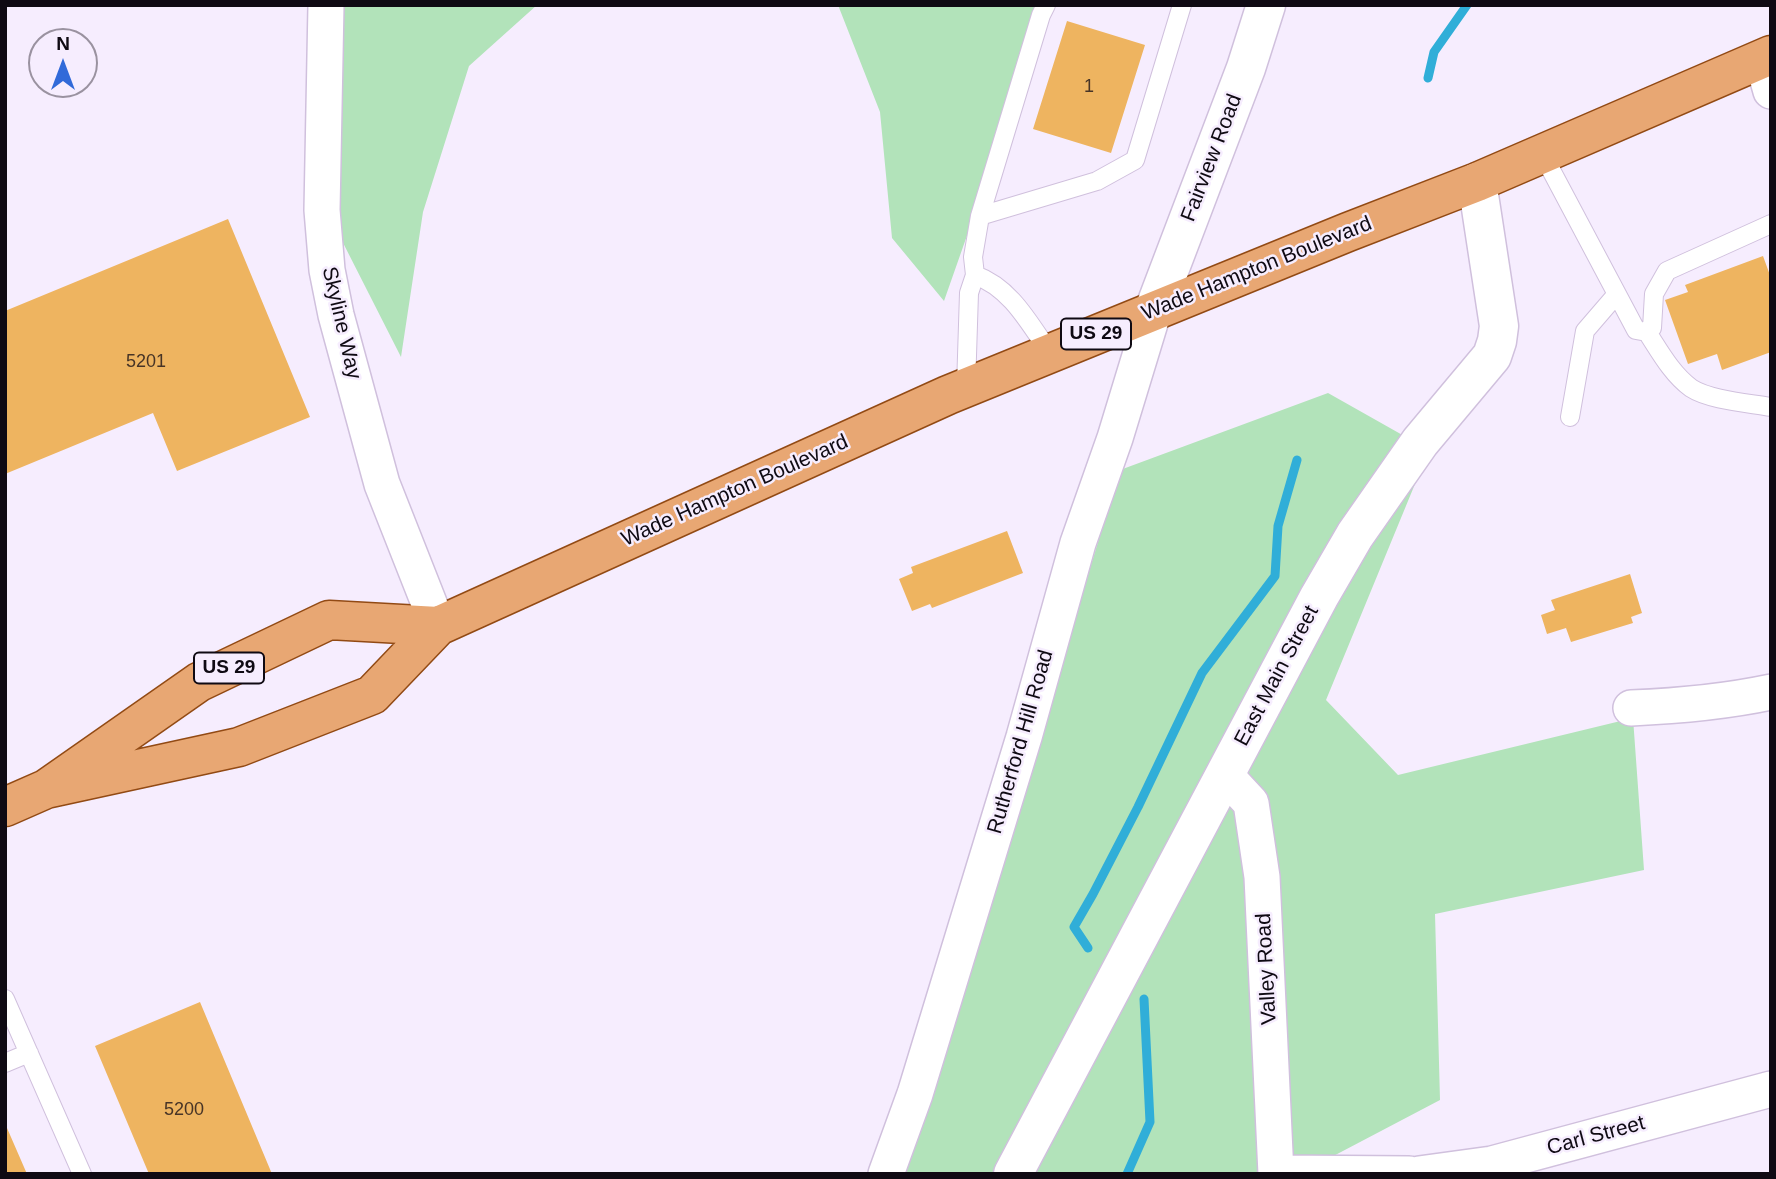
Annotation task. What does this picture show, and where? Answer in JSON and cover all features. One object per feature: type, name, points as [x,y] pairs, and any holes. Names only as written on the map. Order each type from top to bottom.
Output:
[{"type":"main road","name":"Wade Hampton Boulevard","points":[[46,789],[239,747],[372,695],[438,626],[966,387],[1477,182],[1542,153],[1768,68]]},
{"type":"main road","name":"Wade Hampton Boulevard","points":[[5,807],[46,789],[199,682],[329,620],[438,626]]},
{"type":"street","name":"Skyline Way","points":[[326,5],[322,210],[327,271],[336,315],[382,484],[438,626]]},
{"type":"street","name":"Fairview Road","points":[[1154,310],[1247,68],[1266,5]]},
{"type":"street","name":"East Main Street","points":[[1013,1174],[1319,597],[1355,535],[1420,442],[1492,356],[1499,326],[1477,182]]},
{"type":"street","name":"Rutherford Hill Road","points":[[886,1174],[915,1094],[1024,737],[1078,543],[1115,438],[1154,310]]},
{"type":"street","points":[[1631,708],[1684,706],[1771,692]]},
{"type":"street","name":"Valley Road","points":[[1225,775],[1251,803],[1262,877],[1276,1173]]},
{"type":"street","name":"Carl Street","points":[[1419,1174],[1492,1164],[1771,1089]]},
{"type":"street","points":[[1276,1173],[1409,1174]]},
{"type":"lane","points":[[966,387],[969,293],[975,275],[973,257],[980,216],[1046,5]]},
{"type":"lane","points":[[980,216],[1097,181],[1135,160],[1182,5]]},
{"type":"lane","points":[[1542,153],[1636,330],[1647,332],[1674,372],[1693,389],[1731,400],[1771,407]]},
{"type":"lane","points":[[1647,332],[1652,328],[1654,294],[1667,271],[1771,224]]},
{"type":"lane","points":[[975,275],[989,280],[1011,298],[1050,353]]},
{"type":"lane","points":[[1570,417],[1584,331],[1616,295]]},
{"type":"lane","points":[[5,999],[82,1174]]},
{"type":"lane","points":[[5,1063],[29,1053]]},
{"type":"green space","points":[[310,5],[537,5],[469,66],[423,212],[401,357],[305,168]]},
{"type":"green space","points":[[838,5],[1048,5],[944,301],[892,238],[880,112]]},
{"type":"green space","points":[[1328,393],[1429,450],[1326,700],[1398,775],[1633,718],[1644,870],[1435,914],[1440,1100],[1322,1162],[1321,1174],[905,1174],[1120,470]]},
{"type":"building","points":[[1067,21],[1145,45],[1111,153],[1033,129]]},
{"type":"building","points":[[228,219],[310,417],[177,471],[153,413],[5,474],[5,311]]},
{"type":"building","points":[[1763,256],[1771,278],[1771,352],[1722,370],[1717,354],[1688,364],[1665,300],[1688,292],[1685,285]]},
{"type":"building","points":[[1007,531],[1023,573],[932,608],[930,604],[912,611],[899,579],[913,573],[911,567]]},
{"type":"building","points":[[1630,574],[1642,613],[1631,617],[1633,623],[1571,642],[1566,628],[1547,634],[1541,615],[1555,610],[1551,600]]},
{"type":"building","points":[[200,1002],[272,1174],[149,1174],[95,1046]]},
{"type":"building","points":[[7,1128],[27,1174],[5,1174]]},
{"type":"waterway","points":[[1428,78],[1434,52],[1467,5]]},
{"type":"waterway","points":[[1088,948],[1074,927],[1138,807],[1202,673],[1275,576],[1278,526],[1297,460]]},
{"type":"waterway","points":[[1127,1174],[1150,1122],[1144,999]]}]
